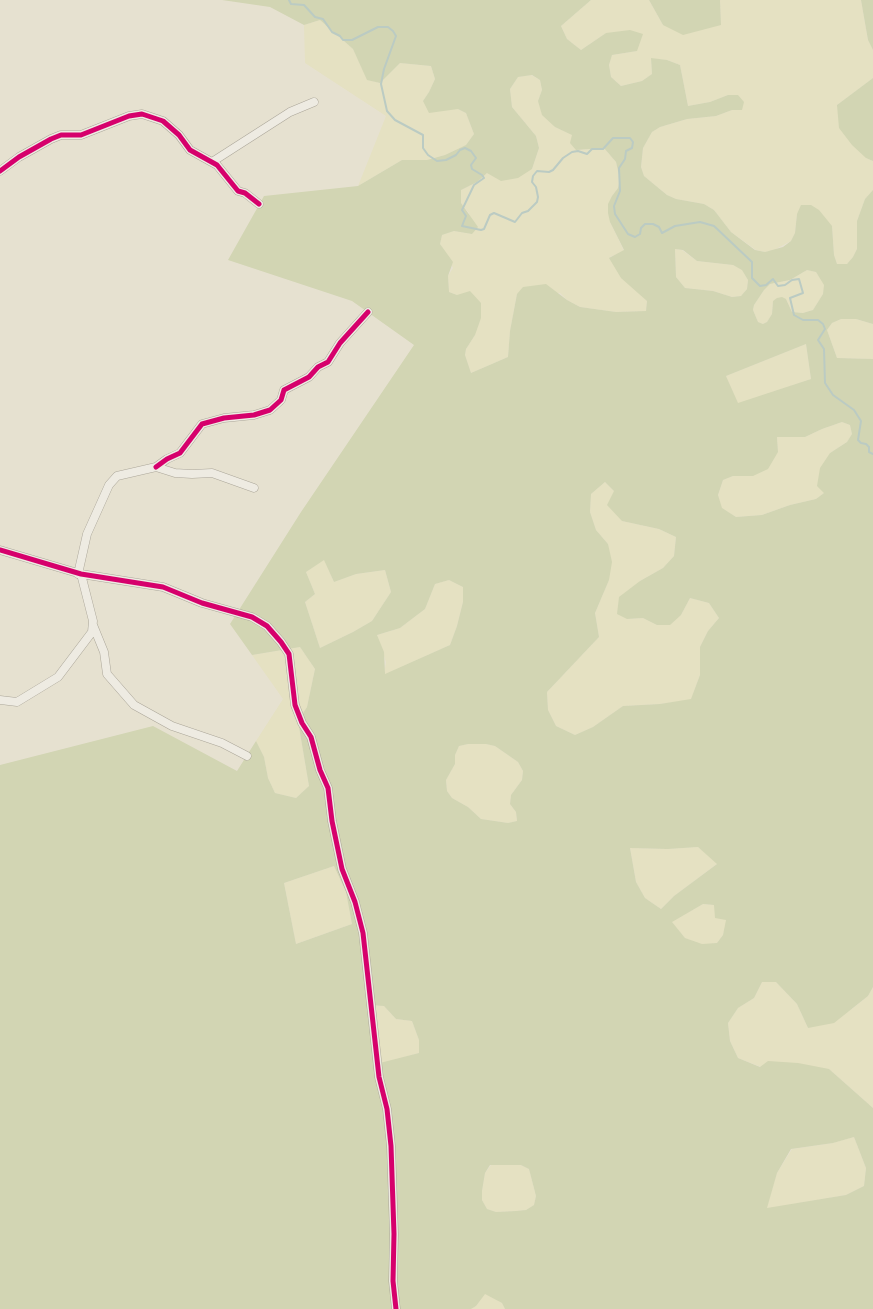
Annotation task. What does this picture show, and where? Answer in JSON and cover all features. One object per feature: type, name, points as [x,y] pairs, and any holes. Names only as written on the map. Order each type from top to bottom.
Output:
[{"type":"street","points":[[212,162],[237,148],[290,112],[314,102]]},
{"type":"street","points":[[0,171],[19,157],[51,139],[61,135],[82,135],[129,116],[142,114],[163,121],[180,134],[190,150],[217,164],[238,191],[245,193],[259,204]]},
{"type":"street","points":[[247,756],[222,743],[172,726],[134,705],[108,674],[104,652],[93,625],[80,574],[87,534],[109,485],[118,476],[156,467],[168,458],[180,453],[202,424],[224,418],[254,415],[270,410],[281,400],[284,390],[309,377],[318,367],[328,362],[340,343],[368,312]]},
{"type":"street","points":[[156,467],[180,473],[212,473],[254,488]]},
{"type":"street","points":[[0,550],[80,574],[163,587],[202,603],[252,617],[267,626],[289,654],[296,705],[302,723],[312,737],[320,770],[328,788],[332,821],[342,869],[355,902],[363,933],[379,1077],[387,1109],[391,1146],[394,1234],[393,1281],[396,1309]]},
{"type":"street","points":[[0,700],[17,702],[58,677],[92,632],[93,625]]},
{"type":"shaded area","points":[[591,0],[649,0],[663,25],[721,25],[720,0],[861,0],[868,40],[873,50],[873,78],[837,105],[866,158],[873,161],[873,190],[865,199],[857,221],[857,249],[847,264],[837,264],[834,255],[832,226],[797,214],[795,233],[791,241],[774,250],[765,252],[756,250],[731,232],[714,210],[704,204],[676,199],[667,195],[644,176],[641,167],[643,148],[652,132],[660,127],[687,119],[716,116],[732,110],[742,110],[728,95],[710,102],[688,106],[680,65],[667,60],[651,59],[652,74],[642,81],[621,86],[611,77],[609,65],[612,55],[637,51],[606,33],[581,50],[567,39],[561,26]]},
{"type":"shaded area","points":[[320,20],[353,49],[368,80],[380,83],[400,63],[431,66],[435,79],[423,101],[458,109],[466,113],[474,134],[466,145],[445,155],[427,160],[402,160],[358,186],[386,116],[305,63],[304,25]]},
{"type":"shaded area","points":[[531,75],[540,80],[542,90],[538,101],[555,127],[573,135],[576,150],[604,148],[616,162],[620,179],[618,188],[612,196],[610,222],[624,251],[610,257],[647,301],[646,311],[616,312],[580,307],[567,300],[560,293],[517,294],[510,331],[508,357],[471,373],[465,355],[466,349],[475,335],[457,295],[449,292],[448,276],[453,268],[440,244],[442,235],[454,231],[472,234],[469,213],[461,203],[461,190],[477,182],[487,173],[532,169],[539,148],[536,136],[512,107],[510,89],[518,77]]},
{"type":"shaded area","points":[[675,249],[682,250],[697,261],[733,265],[743,270],[748,280],[747,289],[741,296],[732,297],[713,291],[685,288],[676,277]]},
{"type":"shaded area","points":[[807,270],[816,272],[825,285],[823,294],[813,310],[803,313],[792,312],[786,299],[773,301],[772,314],[767,322],[763,324],[758,322],[753,310],[754,305],[764,290],[770,284],[790,280]]},
{"type":"shaded area","points":[[841,319],[856,319],[873,324],[873,359],[837,358],[827,330],[832,323]]},
{"type":"shaded area","points":[[806,344],[811,379],[738,404],[726,376]]},
{"type":"shaded area","points":[[842,422],[850,425],[852,434],[847,442],[830,453],[824,493],[816,499],[790,505],[762,515],[736,517],[721,508],[718,495],[723,480],[733,476],[753,476],[778,452],[777,437],[805,437]]},
{"type":"shaded area","points":[[605,482],[614,491],[622,521],[659,529],[676,537],[674,556],[663,568],[640,581],[627,619],[643,618],[657,625],[681,615],[690,598],[709,603],[719,618],[708,631],[700,647],[700,675],[691,700],[660,704],[623,706],[593,727],[575,735],[556,726],[548,710],[547,692],[599,637],[595,613],[609,580],[608,544],[596,530],[590,512],[591,494]]},
{"type":"shaded area","points":[[324,559],[334,582],[356,574],[385,570],[391,592],[372,621],[320,648],[305,602],[315,594],[306,572]]},
{"type":"shaded area","points":[[449,580],[463,587],[463,602],[457,626],[450,645],[384,675],[386,662],[377,635],[400,628],[425,609],[435,584]]},
{"type":"shaded area","points":[[300,647],[315,669],[307,707],[298,721],[309,786],[296,798],[275,793],[268,778],[264,757],[256,741],[283,699],[252,655]]},
{"type":"shaded area","points":[[468,744],[486,744],[495,746],[518,762],[523,771],[522,780],[511,795],[510,804],[516,812],[517,821],[508,823],[481,819],[468,807],[452,798],[447,791],[446,780],[455,764],[455,755],[459,746]]},
{"type":"shaded area","points":[[698,847],[718,863],[674,896],[661,909],[645,898],[636,882],[630,848],[668,849]]},
{"type":"shaded area","points":[[334,866],[346,892],[352,924],[296,944],[284,883]]},
{"type":"shaded area","points":[[703,904],[714,905],[727,920],[723,935],[717,943],[702,945],[685,938],[671,922]]},
{"type":"shaded area","points":[[762,982],[776,982],[797,1004],[808,1028],[852,1009],[868,996],[873,987],[873,1108],[829,1069],[761,1067],[738,1058],[730,1041],[728,1023],[738,1008],[754,998]]},
{"type":"shaded area","points":[[370,1005],[384,1006],[396,1019],[412,1021],[419,1040],[419,1053],[376,1065],[373,1060]]},
{"type":"shaded area","points":[[854,1137],[866,1168],[864,1186],[846,1195],[766,1209],[777,1173],[792,1149],[833,1143]]},
{"type":"shaded area","points":[[491,1165],[521,1165],[529,1169],[536,1196],[534,1205],[526,1210],[516,1211],[496,1212],[487,1209],[482,1200],[482,1191],[485,1173]]},
{"type":"shaded area","points":[[485,1293],[502,1303],[505,1309],[471,1309],[476,1306]]},
{"type":"green space","points":[[222,0],[591,0],[561,26],[567,39],[581,50],[606,33],[630,30],[643,34],[637,51],[612,55],[609,65],[611,77],[621,86],[642,81],[652,74],[651,58],[667,60],[680,65],[688,106],[710,102],[728,95],[738,95],[744,102],[742,110],[732,110],[716,116],[687,119],[660,127],[652,132],[643,148],[641,167],[644,176],[667,195],[676,199],[704,204],[714,210],[731,232],[755,250],[765,252],[783,247],[791,241],[795,233],[797,214],[801,205],[811,205],[819,210],[832,226],[834,255],[837,264],[847,264],[857,249],[857,221],[865,199],[873,190],[873,324],[856,319],[841,319],[832,323],[827,330],[837,358],[873,359],[873,987],[868,996],[834,1023],[808,1028],[797,1004],[776,982],[762,982],[754,998],[738,1008],[728,1023],[730,1041],[738,1058],[760,1067],[768,1061],[798,1063],[829,1069],[873,1108],[873,1309],[505,1309],[502,1303],[485,1294],[476,1306],[471,1309],[0,1309],[0,765],[153,726],[237,771],[256,741],[264,757],[268,778],[275,793],[296,798],[309,786],[298,721],[307,707],[315,669],[300,647],[252,655],[230,624],[301,512],[414,345],[352,301],[228,260],[264,196],[358,186],[402,160],[427,160],[445,155],[466,145],[474,134],[466,113],[458,109],[429,113],[423,101],[435,79],[431,66],[400,63],[380,83],[367,80],[353,49],[320,20],[304,25],[270,7]],"holes":[[[532,75],[540,80],[542,90],[538,101],[542,115],[555,127],[572,135],[570,143],[576,150],[604,148],[616,162],[620,179],[618,188],[608,204],[608,213],[610,222],[624,250],[609,258],[621,278],[647,301],[646,311],[616,312],[580,307],[567,300],[546,284],[523,287],[517,294],[510,331],[508,357],[471,373],[465,355],[466,349],[475,335],[481,318],[481,303],[470,291],[457,295],[449,292],[448,276],[453,262],[440,244],[442,235],[454,231],[472,234],[478,227],[461,203],[461,190],[477,182],[487,173],[501,181],[518,178],[532,169],[539,148],[536,136],[512,107],[510,89],[518,77]],[[675,249],[683,250],[697,261],[733,265],[742,270],[748,280],[747,289],[741,296],[732,297],[713,291],[685,288],[676,277]],[[807,270],[816,272],[824,285],[823,294],[813,310],[803,313],[792,312],[786,299],[782,297],[777,298],[773,301],[772,314],[767,322],[763,324],[758,322],[753,310],[754,305],[770,284],[790,280]],[[806,344],[811,379],[738,403],[726,376]],[[842,422],[850,425],[852,434],[847,442],[830,453],[820,468],[817,486],[824,493],[816,499],[790,505],[762,515],[736,517],[722,508],[718,495],[723,480],[733,476],[753,476],[768,469],[778,452],[777,437],[805,437]],[[605,482],[614,491],[607,505],[622,521],[659,529],[676,537],[674,556],[663,568],[640,581],[619,597],[617,614],[627,619],[643,618],[657,625],[670,625],[681,615],[690,598],[709,603],[719,618],[708,631],[700,647],[700,675],[691,699],[660,704],[623,706],[593,727],[575,735],[556,726],[548,710],[547,692],[599,637],[595,613],[609,580],[612,562],[608,544],[596,530],[590,512],[591,494]],[[324,560],[334,582],[356,574],[385,570],[391,592],[372,621],[320,648],[305,602],[315,594],[306,572]],[[449,580],[463,587],[463,602],[457,626],[450,645],[385,674],[384,652],[377,635],[400,628],[425,609],[435,584]],[[468,744],[486,744],[495,746],[518,762],[523,771],[522,780],[511,795],[510,804],[516,812],[517,821],[508,823],[481,819],[468,807],[452,798],[447,791],[446,780],[455,764],[455,755],[459,746]],[[698,847],[717,864],[674,896],[661,909],[645,898],[636,882],[630,848],[668,849]],[[334,866],[346,892],[352,924],[296,944],[284,883]],[[703,904],[714,905],[715,918],[726,920],[723,935],[717,943],[702,944],[685,938],[672,922]],[[370,1005],[384,1006],[396,1019],[412,1021],[419,1040],[419,1053],[376,1064],[373,1060]],[[854,1137],[866,1168],[864,1186],[846,1195],[767,1208],[777,1173],[791,1149],[833,1143]],[[490,1165],[521,1165],[529,1169],[536,1196],[534,1205],[526,1210],[496,1212],[487,1209],[482,1200],[485,1173]]]},
{"type":"green space","points":[[649,0],[720,0],[721,25],[683,35],[663,25]]},
{"type":"green space","points":[[861,0],[873,0],[873,50],[868,40]]},
{"type":"green space","points":[[873,78],[873,161],[866,158],[852,145],[839,128],[837,105]]},
{"type":"waterway","points":[[289,0],[291,4],[304,5],[315,17],[323,19],[332,32],[340,36],[343,40],[352,40],[378,27],[388,27],[393,31],[396,36],[384,69],[381,84],[387,111],[395,120],[423,135],[423,148],[428,155],[437,161],[446,160],[465,148],[471,151],[476,158],[471,165],[472,169],[484,178],[474,185],[462,210],[466,216],[462,226],[481,230],[484,229],[490,215],[494,213],[515,222],[522,213],[528,211],[537,202],[538,197],[536,187],[532,182],[533,176],[537,171],[549,172],[553,170],[563,158],[572,152],[578,151],[587,154],[592,149],[603,149],[613,138],[630,138],[633,142],[632,148],[626,151],[625,159],[619,168],[620,191],[614,206],[615,214],[628,234],[635,237],[640,234],[641,228],[645,224],[653,224],[659,227],[662,233],[675,226],[700,222],[714,226],[752,262],[752,278],[760,286],[766,285],[773,279],[778,286],[785,285],[792,280],[799,279],[803,293],[790,298],[794,315],[803,320],[818,320],[823,324],[825,329],[818,340],[824,349],[825,383],[833,395],[854,410],[861,421],[858,440],[861,443],[866,444],[869,447],[869,452],[873,454]]},
{"type":"cycle path","points":[[0,171],[19,157],[51,139],[61,135],[81,135],[129,116],[142,114],[163,121],[179,135],[190,150],[217,165],[238,191],[245,193],[259,204]]},
{"type":"cycle path","points":[[156,467],[167,459],[180,453],[202,424],[224,418],[254,415],[270,410],[281,400],[284,390],[309,377],[318,367],[328,362],[340,343],[368,312]]},
{"type":"cycle path","points":[[0,550],[81,574],[163,587],[202,603],[252,617],[267,626],[289,654],[295,705],[302,723],[311,737],[320,770],[328,788],[332,821],[342,869],[355,902],[363,933],[379,1077],[387,1109],[391,1146],[394,1234],[393,1281],[396,1309]]}]
